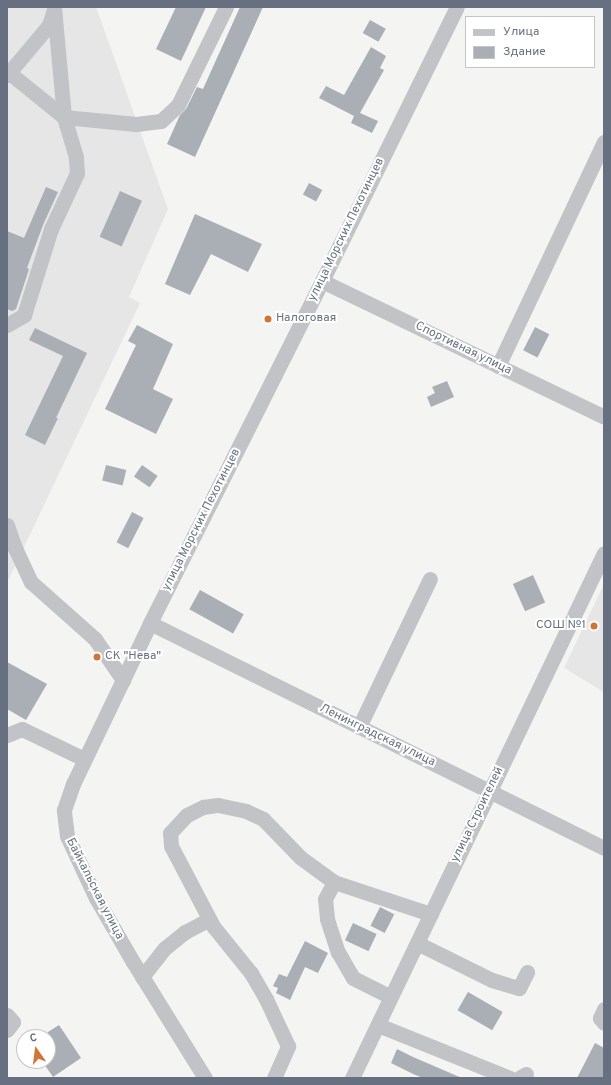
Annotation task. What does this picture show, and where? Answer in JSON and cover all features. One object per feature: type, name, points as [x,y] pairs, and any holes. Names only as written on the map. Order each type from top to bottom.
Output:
[{"type":"street","points":[[54,7],[49,25],[24,56],[7,73],[64,117],[136,124],[161,121],[178,105],[226,7]]},
{"type":"street","points":[[7,325],[24,315],[52,229],[77,173],[76,157],[64,117],[54,7]]},
{"type":"street","name":"улица Морских Пехотинцев","points":[[150,623],[322,281],[457,7]]},
{"type":"street","points":[[498,366],[604,142]]},
{"type":"street","name":"Спортивная улица","points":[[322,281],[604,417]]},
{"type":"street","points":[[7,525],[15,548],[32,582],[95,639],[123,680]]},
{"type":"street","name":"улица Строителей","points":[[352,1078],[604,553]]},
{"type":"street","points":[[359,727],[430,579]]},
{"type":"street","name":"Байкальская улица","points":[[150,623],[73,784],[64,810],[67,836],[96,898],[142,977],[205,1078]]},
{"type":"street","name":"Ленинградская улица","points":[[150,623],[604,848]]},
{"type":"street","points":[[7,734],[22,729],[84,759]]},
{"type":"street","points":[[274,1078],[288,1046],[266,999],[251,972],[209,919],[171,846],[170,833],[187,815],[203,807],[218,805],[246,811],[263,819],[301,858],[334,882],[431,914]]},
{"type":"street","points":[[334,882],[325,899],[327,919],[338,952],[353,978],[391,997]]},
{"type":"street","points":[[142,977],[165,948],[185,932],[209,919]]},
{"type":"street","points":[[417,943],[492,980],[519,988],[527,972]]},
{"type":"street","points":[[604,1008],[600,1018],[604,1023]]},
{"type":"street","points":[[7,1015],[13,1022],[7,1030]]},
{"type":"street","points":[[378,1025],[510,1078]]},
{"type":"shaded area","points":[[7,7],[96,7],[168,209],[129,297],[140,303],[7,583]]},
{"type":"shaded area","name":"СОШ №1","points":[[604,584],[604,692],[564,668]]},
{"type":"building","points":[[176,7],[206,7],[181,61],[156,49]]},
{"type":"building","points":[[240,7],[263,7],[195,157],[167,144],[180,115],[186,109],[197,87],[203,89]]},
{"type":"building","points":[[370,20],[386,29],[378,42],[363,33]]},
{"type":"building","points":[[371,47],[386,56],[380,68],[384,70],[360,113],[378,121],[372,133],[351,123],[354,116],[319,98],[326,86],[344,95]]},
{"type":"building","points":[[309,183],[322,190],[316,202],[303,194]]},
{"type":"building","points":[[46,187],[58,192],[43,225],[27,268],[29,269],[16,309],[12,311],[7,309],[7,231],[24,238]]},
{"type":"building","points":[[120,191],[142,201],[122,246],[100,237]]},
{"type":"building","points":[[195,214],[262,244],[248,272],[211,254],[190,295],[165,284]]},
{"type":"building","points":[[137,325],[173,344],[153,389],[173,399],[156,434],[105,409],[136,345],[128,341]]},
{"type":"building","points":[[535,327],[549,334],[537,357],[523,350]]},
{"type":"building","points":[[35,328],[87,353],[56,418],[58,418],[45,445],[25,435],[63,356],[29,340]]},
{"type":"building","points":[[447,381],[454,397],[431,407],[427,397],[435,393],[432,387]]},
{"type":"building","points":[[106,465],[126,470],[123,486],[102,481]]},
{"type":"building","points":[[142,465],[158,476],[150,487],[134,476]]},
{"type":"building","points":[[132,512],[144,518],[128,548],[117,542]]},
{"type":"building","points":[[533,575],[545,602],[525,611],[513,584]]},
{"type":"building","points":[[200,590],[244,614],[233,633],[189,609]]},
{"type":"building","points":[[7,662],[47,684],[26,720],[7,709]]},
{"type":"building","points":[[380,907],[394,914],[385,933],[370,926]]},
{"type":"building","points":[[353,923],[377,934],[369,951],[345,940]]},
{"type":"building","points":[[305,941],[328,953],[318,973],[305,967],[290,1000],[276,993],[278,988],[273,986],[279,974],[287,977]]},
{"type":"building","points":[[468,992],[503,1012],[492,1030],[458,1010]]},
{"type":"building","points":[[59,1025],[81,1058],[53,1077],[48,1069],[56,1069],[56,1029],[53,1029]]},
{"type":"building","points":[[595,1043],[604,1048],[604,1078],[577,1078]]},
{"type":"building","points":[[397,1049],[462,1078],[423,1078],[413,1074],[391,1063]]},
{"type":"place","name":"Налоговая","points":[[268,319]]},
{"type":"place","name":"СОШ №1","points":[[594,626]]},
{"type":"place","name":"СК \"Нева\"","points":[[97,657]]}]
